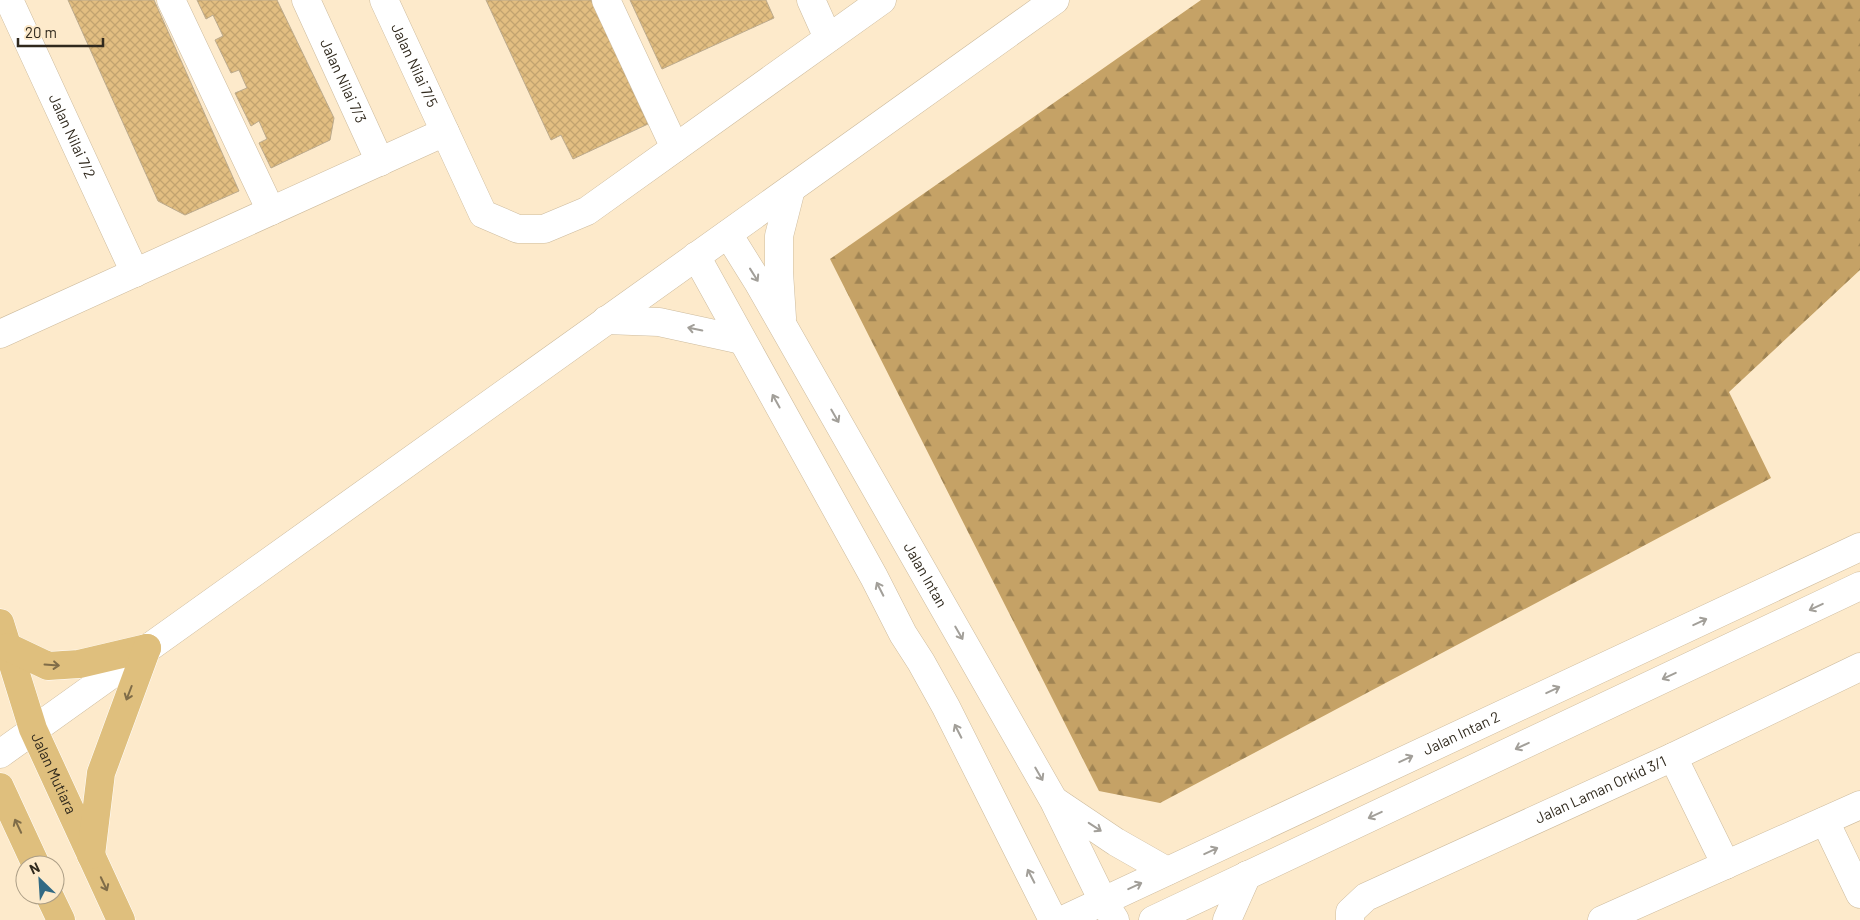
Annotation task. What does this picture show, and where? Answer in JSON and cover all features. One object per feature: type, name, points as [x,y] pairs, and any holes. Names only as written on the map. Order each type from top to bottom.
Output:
[{"type":"main road","points":[[4,635],[48,666],[79,664],[147,648]]},
{"type":"main road","name":"Jalan Mutiara","points":[[4,635],[33,729],[121,920]]},
{"type":"main road","points":[[91,855],[101,773],[147,648]]},
{"type":"main road","points":[[0,787],[31,855]]},
{"type":"main road","points":[[54,905],[61,920]]},
{"type":"street","name":"Jalan Nilai 7/2","points":[[8,0],[135,273]]},
{"type":"street","points":[[171,0],[271,211]]},
{"type":"street","name":"Jalan Nilai 7/3","points":[[306,0],[380,162]]},
{"type":"street","name":"Jalan Nilai 7/5","points":[[384,0],[483,214],[518,229],[544,229],[587,211],[882,0]]},
{"type":"street","points":[[606,0],[675,148]]},
{"type":"street","points":[[811,0],[828,38]]},
{"type":"street","points":[[0,754],[1055,0]]},
{"type":"street","points":[[0,334],[445,132]]},
{"type":"street","points":[[783,327],[779,272],[779,236],[791,189]]},
{"type":"street","name":"Jalan Intan","points":[[728,234],[1054,800],[1109,911]]},
{"type":"street","points":[[696,256],[874,577],[903,634],[946,707],[1053,920]]},
{"type":"street","points":[[606,320],[659,322],[742,340]]},
{"type":"street","name":"Jalan Intan 2","points":[[1063,920],[1109,911],[1167,871],[1860,547]]},
{"type":"street","points":[[1153,920],[1860,586]]},
{"type":"street","name":"Jalan Laman Orkid 3/1","points":[[1350,920],[1350,912],[1366,897],[1673,756],[1860,667]]},
{"type":"street","points":[[1673,756],[1726,865]]},
{"type":"street","points":[[1054,800],[1116,842],[1167,871]]},
{"type":"street","points":[[1602,920],[1860,805]]},
{"type":"street","points":[[1825,820],[1860,894]]},
{"type":"street","points":[[1226,920],[1246,875]]},
{"type":"green space","points":[[1201,0],[1860,0],[1860,270],[1729,392],[1771,478],[1160,803],[1099,791],[830,259]]},
{"type":"building","points":[[68,0],[154,0],[239,191],[185,215],[158,201]]},
{"type":"building","points":[[197,0],[277,0],[334,118],[330,140],[271,168],[259,143],[267,139],[259,121],[251,126],[235,93],[247,88],[239,70],[231,73],[215,40],[223,36],[213,15],[206,19]]},
{"type":"building","points":[[486,0],[591,0],[648,124],[573,159],[561,135],[551,140]]},
{"type":"building","points":[[630,0],[766,0],[774,18],[662,69]]}]
